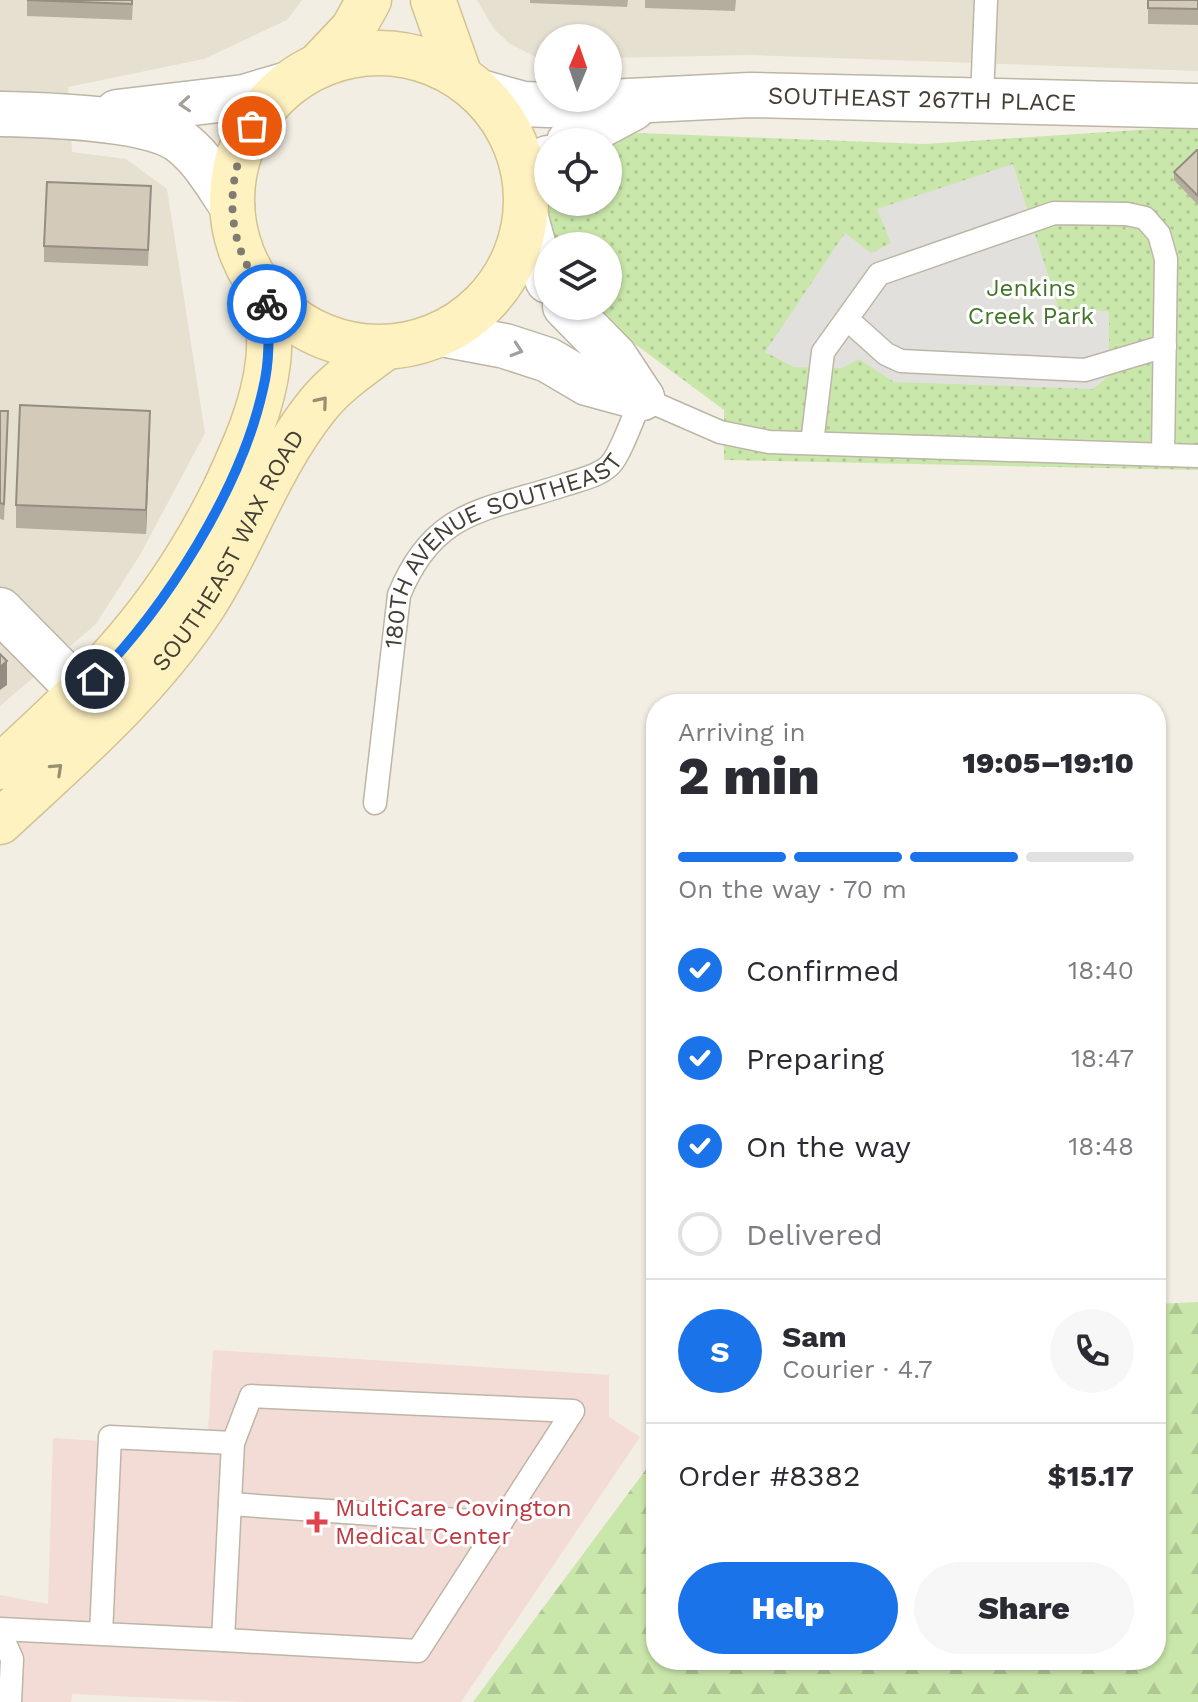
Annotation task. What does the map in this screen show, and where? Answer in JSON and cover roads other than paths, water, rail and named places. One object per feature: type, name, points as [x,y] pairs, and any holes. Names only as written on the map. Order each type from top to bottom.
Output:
[{"type":"street","points":[[369,0],[353,29],[304,75],[268,103],[240,151],[232,206],[241,254],[267,295],[291,318],[320,335],[352,345],[386,347],[414,344],[441,334],[473,314],[499,287],[517,254],[533,185]]},
{"type":"street","points":[[433,0],[470,84],[507,127],[518,148],[533,185],[536,232]]},
{"type":"street","points":[[83,117],[244,97],[347,56],[391,54],[433,63],[470,84]]},
{"type":"street","name":"SOUTHEAST 267TH PLACE","points":[[470,84],[523,104],[646,102],[750,95],[982,98],[1198,106]]},
{"type":"street","name":"SOUTHEAST 267TH PLACE","points":[[596,128],[646,102]]},
{"type":"street","points":[[0,114],[83,117],[164,133],[178,140],[198,158],[232,206]]},
{"type":"street","name":"SOUTHEAST WAX ROAD","points":[[0,767],[81,692],[139,629],[173,583],[205,528],[254,422],[268,361],[267,295]]},
{"type":"street","points":[[579,320],[615,357],[642,398]]},
{"type":"street","points":[[441,334],[505,346],[548,360],[587,383],[642,398]]},
{"type":"street","name":"SOUTHEAST WAX ROAD","points":[[0,822],[106,724],[175,646],[224,571],[292,441],[337,384],[386,347]]},
{"type":"street","points":[[0,610],[81,692]]},
{"type":"lane","points":[[982,98],[986,0]]},
{"type":"lane","points":[[812,443],[823,352],[879,274],[1054,213],[1127,214],[1145,218],[1159,234],[1166,259],[1163,455]]},
{"type":"lane","points":[[847,319],[886,354],[901,361],[1085,370],[1165,346]]},
{"type":"lane","points":[[642,398],[720,432],[769,442],[1198,456]]},
{"type":"lane","name":"180TH AVENUE SOUTHEAST","points":[[375,803],[399,595],[412,563],[430,540],[458,519],[590,476],[611,465],[642,398]]},
{"type":"lane","points":[[10,1702],[12,1659],[0,1631],[418,1651],[573,1411],[251,1396],[233,1443],[223,1640]]},
{"type":"lane","points":[[101,1634],[110,1437],[233,1443]]},
{"type":"lane","points":[[230,1504],[501,1523]]},
{"type":"place","name":"MultiCare Covington Medical Center","points":[[317,1522]]},
{"type":"park label","name":"Jenkins Creek Park","points":[[1031,302]]}]
